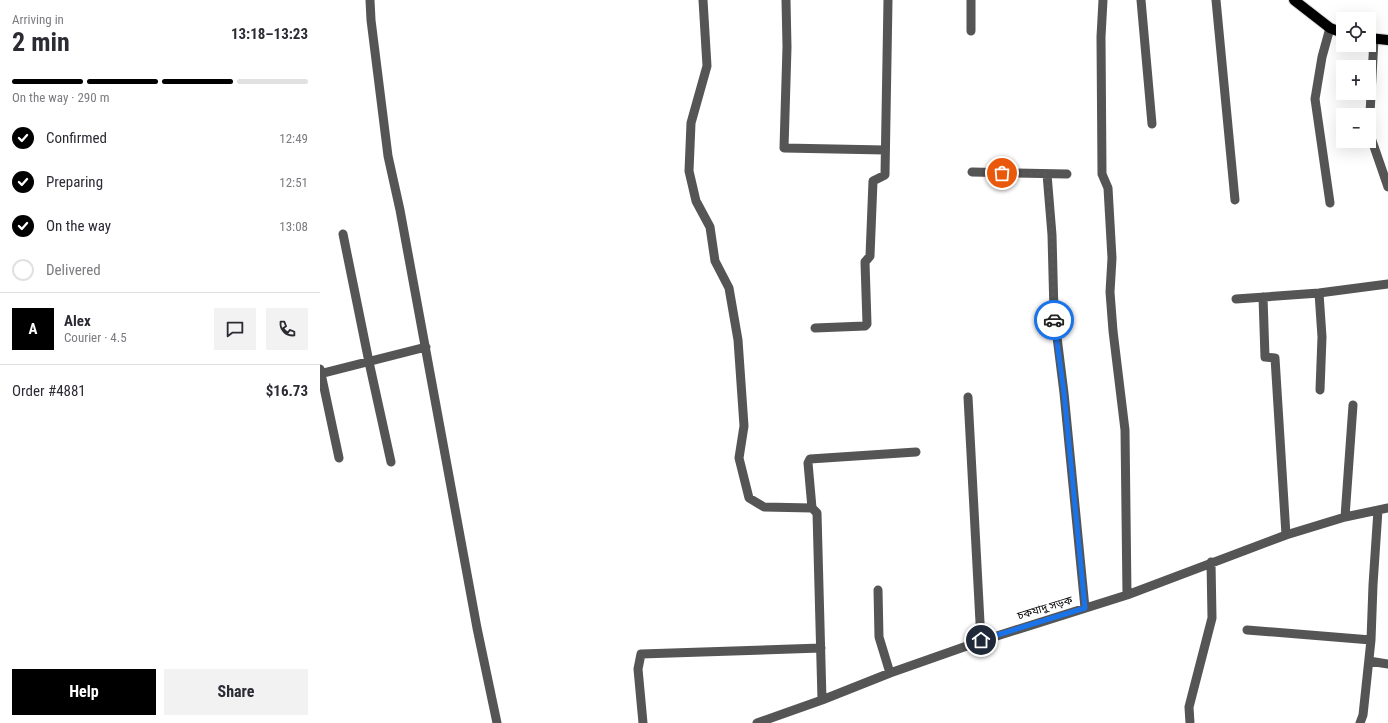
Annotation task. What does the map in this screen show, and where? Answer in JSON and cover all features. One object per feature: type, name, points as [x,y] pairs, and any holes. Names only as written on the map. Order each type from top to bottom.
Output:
[{"type":"main road","points":[[1294,0],[1330,28],[1336,30]]},
{"type":"main road","points":[[1376,39],[1388,40]]},
{"type":"street","points":[[370,0],[371,20],[388,156],[400,210],[477,628],[497,723]]},
{"type":"street","points":[[703,0],[707,66],[691,123],[689,171],[696,201],[710,227],[715,261],[731,295],[738,340],[744,426],[739,458],[750,498],[764,506],[812,508]]},
{"type":"street","points":[[786,0],[787,47],[784,148],[886,150]]},
{"type":"street","points":[[815,328],[865,326],[867,324],[865,262],[870,256],[873,181],[885,175],[888,0]]},
{"type":"street","points":[[971,0],[971,31]]},
{"type":"street","points":[[1102,0],[1102,174],[1108,188],[1112,258],[1110,292],[1113,331],[1125,430],[1127,595]]},
{"type":"street","points":[[1142,0],[1152,124]]},
{"type":"street","points":[[1216,0],[1235,200]]},
{"type":"street","points":[[1330,28],[1322,57],[1315,99],[1330,203]]},
{"type":"street","points":[[1372,52],[1372,98],[1369,132],[1388,187]]},
{"type":"street","points":[[972,172],[1067,174]]},
{"type":"street","points":[[1047,174],[1052,235],[1054,313],[1064,393],[1085,608]]},
{"type":"street","points":[[344,234],[369,362],[391,462]]},
{"type":"street","points":[[1236,299],[1319,293],[1388,284]]},
{"type":"street","points":[[1319,293],[1322,337],[1320,390]]},
{"type":"street","points":[[1263,297],[1265,357],[1275,358],[1286,535]]},
{"type":"street","points":[[339,458],[320,373],[426,348]]},
{"type":"street","points":[[968,397],[981,640]]},
{"type":"street","points":[[1345,517],[1353,405]]},
{"type":"street","points":[[822,700],[818,522],[817,513],[812,508],[808,463],[810,459],[916,452]]},
{"type":"street","name":"চকযাদু সড়ক","points":[[757,723],[981,640],[1127,595],[1211,562],[1286,535],[1345,517],[1388,508]]},
{"type":"street","points":[[1360,723],[1363,715],[1371,640],[1372,585],[1378,510]]},
{"type":"street","points":[[1190,723],[1189,708],[1212,618],[1211,562]]},
{"type":"street","points":[[878,590],[879,637],[890,673]]},
{"type":"street","points":[[1247,630],[1371,640]]},
{"type":"street","points":[[643,723],[638,669],[641,654],[821,648]]},
{"type":"street","points":[[1369,661],[1388,664]]},
{"type":"way so far","points":[[1002,173],[1047,174],[1052,235],[1054,320]]},
{"type":"route","points":[[981,640],[1085,608],[1070,467],[1064,393],[1054,320]]}]
